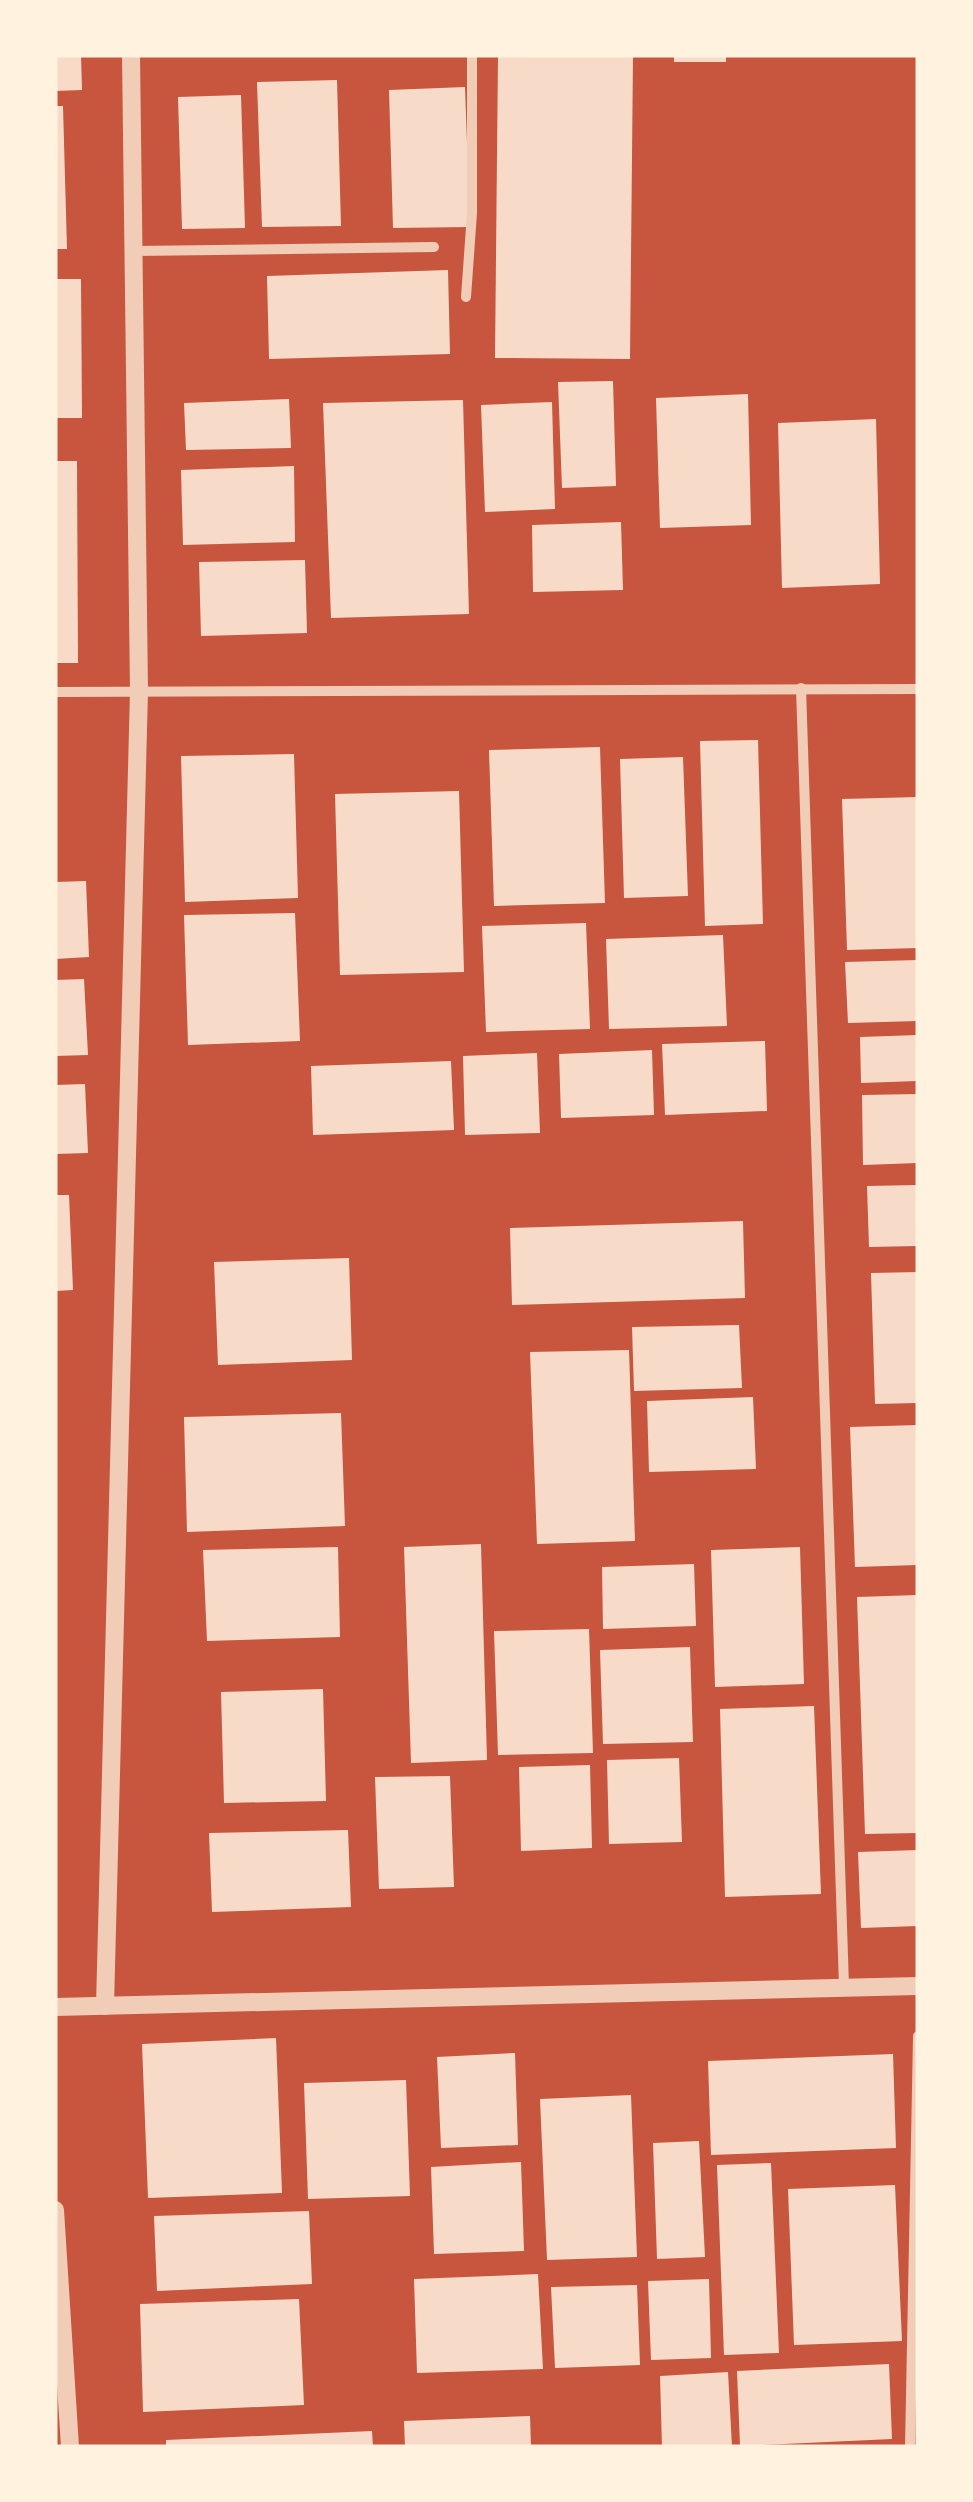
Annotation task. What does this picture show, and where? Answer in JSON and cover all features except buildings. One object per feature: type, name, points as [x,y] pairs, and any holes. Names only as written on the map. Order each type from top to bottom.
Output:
[{"type":"street","points":[[105,2006],[139,691],[132,55]]},
{"type":"street","points":[[466,297],[472,213],[472,55]]},
{"type":"street","points":[[135,251],[434,247]]},
{"type":"street","points":[[800,688],[844,1986]]},
{"type":"street","points":[[55,692],[918,688]]},
{"type":"street","points":[[55,2007],[918,1986]]},
{"type":"street","points":[[910,2447],[918,2036]]},
{"type":"street","points":[[55,2210],[70,2447]]}]
